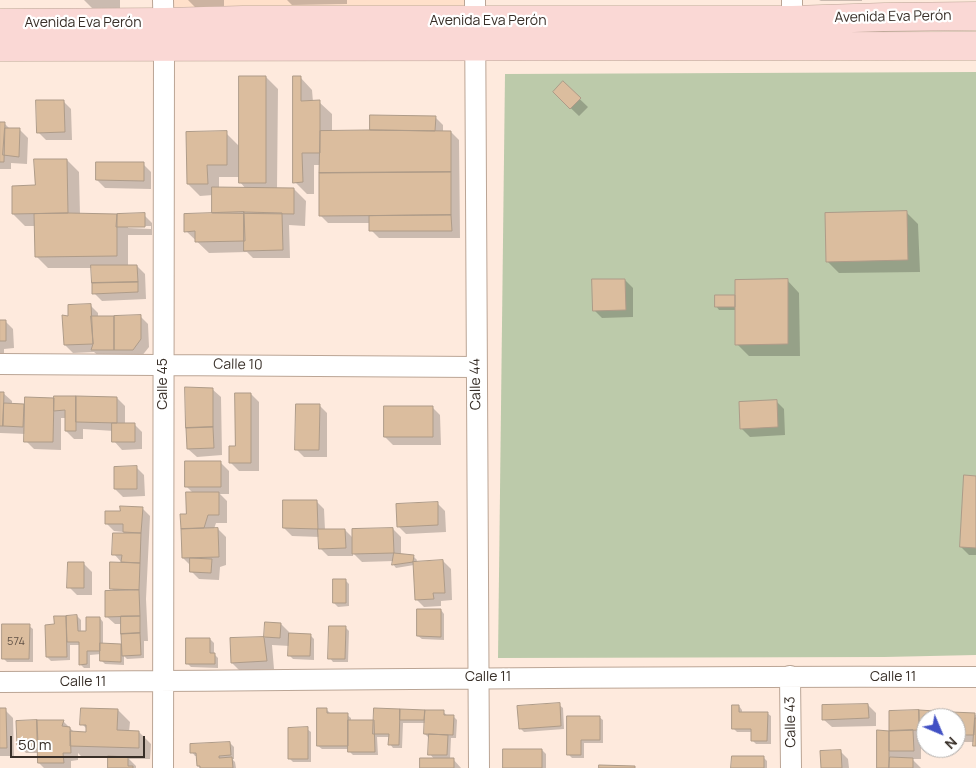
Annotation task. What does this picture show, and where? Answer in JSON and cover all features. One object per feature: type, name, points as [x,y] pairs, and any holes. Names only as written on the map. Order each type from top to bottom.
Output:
[{"type":"main road","name":"Avenida Eva Perón","points":[[0,23],[164,23],[244,20],[475,23],[792,10],[885,17],[976,16]]},
{"type":"main road","name":"Avenida Eva Perón","points":[[0,47],[164,23]]},
{"type":"main road","name":"Avenida Eva Perón","points":[[475,23],[792,47],[976,46]]},
{"type":"street","points":[[792,10],[792,47]]},
{"type":"street","name":"Calle 45","points":[[163,768],[164,23]]},
{"type":"street","name":"Calle 44","points":[[475,23],[479,768]]},
{"type":"street","name":"Calle 10","points":[[0,364],[476,367]]},
{"type":"street","name":"Calle 43","points":[[790,676],[791,768]]},
{"type":"street","name":"Calle 11","points":[[0,682],[163,682],[479,677],[976,677]]},
{"type":"shaded area","points":[[163,0],[475,0],[475,21],[164,22]]},
{"type":"green space","points":[[976,72],[976,655],[498,658],[505,74]]},
{"type":"building","points":[[239,76],[266,76],[266,183],[239,183]]},
{"type":"building","points":[[293,76],[301,76],[301,101],[320,100],[320,153],[302,153],[303,182],[293,183]]},
{"type":"building","points":[[563,81],[581,98],[570,109],[553,92]]},
{"type":"building","points":[[36,100],[64,100],[65,132],[37,133]]},
{"type":"building","points":[[370,115],[436,116],[435,131],[370,130]]},
{"type":"building","points":[[0,122],[5,122],[4,162],[0,162]]},
{"type":"building","points":[[5,128],[20,128],[19,157],[3,155]]},
{"type":"building","points":[[227,131],[227,165],[207,165],[208,184],[187,184],[186,132]]},
{"type":"building","points":[[320,131],[451,131],[451,172],[319,173]]},
{"type":"building","points":[[34,159],[67,159],[68,213],[12,214],[12,186],[35,185]]},
{"type":"building","points":[[96,162],[144,162],[144,181],[96,180]]},
{"type":"building","points":[[451,172],[451,215],[319,216],[319,173]]},
{"type":"building","points":[[212,187],[294,188],[294,214],[212,213]]},
{"type":"building","points":[[907,211],[908,260],[826,262],[825,213]]},
{"type":"building","points":[[244,212],[282,213],[283,250],[244,251]]},
{"type":"building","points":[[244,212],[245,241],[195,242],[195,231],[184,232],[184,214]]},
{"type":"building","points":[[145,213],[145,227],[116,227],[117,214]]},
{"type":"building","points":[[34,214],[117,214],[117,256],[35,257]]},
{"type":"building","points":[[451,215],[452,231],[369,231],[369,216]]},
{"type":"building","points":[[91,265],[137,265],[138,282],[92,283]]},
{"type":"building","points":[[592,279],[625,279],[626,310],[593,311]]},
{"type":"building","points":[[788,279],[788,344],[735,345],[735,280]]},
{"type":"building","points":[[138,282],[138,292],[92,294],[92,283]]},
{"type":"building","points":[[715,295],[735,295],[735,307],[715,307]]},
{"type":"building","points":[[91,304],[93,344],[64,345],[62,315],[68,316],[68,305]]},
{"type":"building","points":[[141,315],[141,339],[133,350],[114,350],[114,316]]},
{"type":"building","points":[[91,316],[114,316],[114,350],[91,350],[93,344]]},
{"type":"building","points":[[0,320],[6,320],[6,341],[0,341]]},
{"type":"building","points":[[185,387],[213,388],[213,427],[186,428]]},
{"type":"building","points":[[0,392],[4,392],[3,426],[0,426]]},
{"type":"building","points":[[235,393],[251,393],[251,463],[229,463],[229,446],[235,446]]},
{"type":"building","points":[[54,396],[76,396],[76,431],[65,431],[65,410],[54,411]]},
{"type":"building","points":[[76,396],[117,397],[117,423],[76,422]]},
{"type":"building","points":[[25,397],[54,398],[53,442],[24,442]]},
{"type":"building","points":[[777,400],[778,427],[740,429],[739,402]]},
{"type":"building","points":[[4,403],[24,404],[23,427],[3,426]]},
{"type":"building","points":[[296,404],[320,404],[319,450],[295,450]]},
{"type":"building","points":[[384,406],[433,406],[433,437],[384,437]]},
{"type":"building","points":[[112,423],[135,423],[135,442],[112,442]]},
{"type":"building","points":[[213,427],[214,448],[187,449],[186,428]]},
{"type":"building","points":[[185,461],[221,461],[221,487],[185,487]]},
{"type":"building","points":[[137,466],[137,489],[114,489],[114,467]]},
{"type":"building","points":[[964,475],[976,476],[976,548],[960,547]]},
{"type":"building","points":[[186,492],[219,492],[219,515],[208,515],[204,528],[181,529],[180,514],[186,514]]},
{"type":"building","points":[[283,500],[317,500],[318,529],[283,528]]},
{"type":"building","points":[[438,502],[438,525],[397,527],[396,504]]},
{"type":"building","points":[[120,506],[143,507],[141,533],[123,532],[123,524],[105,524],[105,511],[120,511]]},
{"type":"building","points":[[218,528],[219,557],[182,558],[181,529]]},
{"type":"building","points":[[393,528],[394,553],[352,554],[352,529]]},
{"type":"building","points":[[318,529],[345,529],[346,548],[319,549]]},
{"type":"building","points":[[113,533],[141,533],[140,563],[121,562],[122,555],[112,555]]},
{"type":"building","points":[[394,553],[414,555],[413,562],[392,565]]},
{"type":"building","points":[[190,558],[212,559],[211,573],[190,572]]},
{"type":"building","points":[[443,560],[445,593],[433,593],[434,599],[415,600],[413,562]]},
{"type":"building","points":[[68,562],[84,562],[84,588],[67,588]]},
{"type":"building","points":[[110,562],[140,563],[139,590],[110,589]]},
{"type":"building","points":[[333,579],[346,579],[346,603],[333,603]]},
{"type":"building","points":[[139,590],[140,616],[105,617],[105,591]]},
{"type":"building","points":[[417,609],[441,609],[441,637],[417,636]]},
{"type":"building","points":[[77,615],[78,631],[86,631],[86,617],[100,617],[100,651],[87,651],[87,664],[79,665],[79,642],[67,642],[66,616]]},
{"type":"building","points":[[54,616],[66,616],[67,657],[46,657],[45,625],[54,624]]},
{"type":"building","points":[[121,616],[140,616],[140,633],[121,634]]},
{"type":"building","points":[[265,622],[281,623],[280,638],[264,637]]},
{"type":"building","points":[[2,624],[30,624],[29,659],[2,659]]},
{"type":"building","points":[[329,626],[346,626],[345,659],[328,659]]},
{"type":"building","points":[[140,633],[141,655],[122,656],[121,634]]},
{"type":"building","points":[[289,633],[311,634],[310,656],[288,656]]},
{"type":"building","points":[[264,637],[267,661],[231,663],[230,638]]},
{"type":"building","points":[[186,638],[210,638],[210,653],[215,653],[215,664],[186,664]]},
{"type":"building","points":[[100,643],[121,644],[121,662],[100,661]]},
{"type":"building","points":[[560,703],[561,726],[519,729],[517,706]]},
{"type":"building","points":[[868,704],[869,718],[822,720],[822,705]]},
{"type":"building","points":[[732,705],[739,705],[739,712],[768,712],[767,741],[751,741],[751,729],[732,729]]},
{"type":"building","points":[[0,708],[6,708],[7,748],[0,748]]},
{"type":"building","points":[[81,708],[118,709],[117,730],[139,731],[139,748],[70,746],[70,731],[86,732],[86,725],[80,725]]},
{"type":"building","points":[[317,708],[327,708],[327,713],[348,713],[348,746],[317,746]]},
{"type":"building","points":[[374,708],[400,709],[399,745],[388,745],[389,734],[373,734]]},
{"type":"building","points":[[400,709],[425,710],[424,720],[400,720]]},
{"type":"building","points":[[425,710],[444,710],[444,715],[454,715],[453,735],[424,734]]},
{"type":"building","points":[[916,710],[916,730],[889,731],[889,711]]},
{"type":"building","points":[[966,713],[975,713],[974,735],[966,735]]},
{"type":"building","points":[[567,716],[600,716],[600,740],[581,740],[581,755],[567,755]]},
{"type":"building","points":[[975,718],[976,746],[973,746]]},
{"type":"building","points":[[37,720],[38,745],[17,745],[16,721]]},
{"type":"building","points":[[37,720],[64,720],[62,726],[70,727],[71,753],[63,753],[64,763],[38,763]]},
{"type":"building","points":[[348,720],[374,720],[375,752],[348,752]]},
{"type":"building","points":[[308,727],[308,759],[288,759],[288,728]]},
{"type":"building","points":[[877,730],[889,731],[889,768],[877,768]]},
{"type":"building","points":[[913,730],[914,751],[889,751],[889,731]]},
{"type":"building","points":[[429,734],[448,735],[447,755],[428,755]]},
{"type":"building","points":[[230,742],[231,755],[219,756],[219,758],[232,757],[233,768],[200,768],[200,766],[197,766],[196,753],[190,753],[190,744]]},
{"type":"building","points":[[503,749],[542,749],[542,768],[503,768]]},
{"type":"building","points":[[841,750],[842,768],[821,768],[820,751]]},
{"type":"building","points":[[108,756],[128,757],[128,766],[133,766],[133,768],[108,768]]},
{"type":"building","points":[[732,756],[764,756],[764,768],[731,768]]},
{"type":"building","points":[[890,757],[913,758],[913,768],[889,768]]},
{"type":"building","points":[[420,758],[454,758],[454,768],[420,768]]},
{"type":"building","points":[[599,765],[635,766],[635,768],[599,768]]}]
